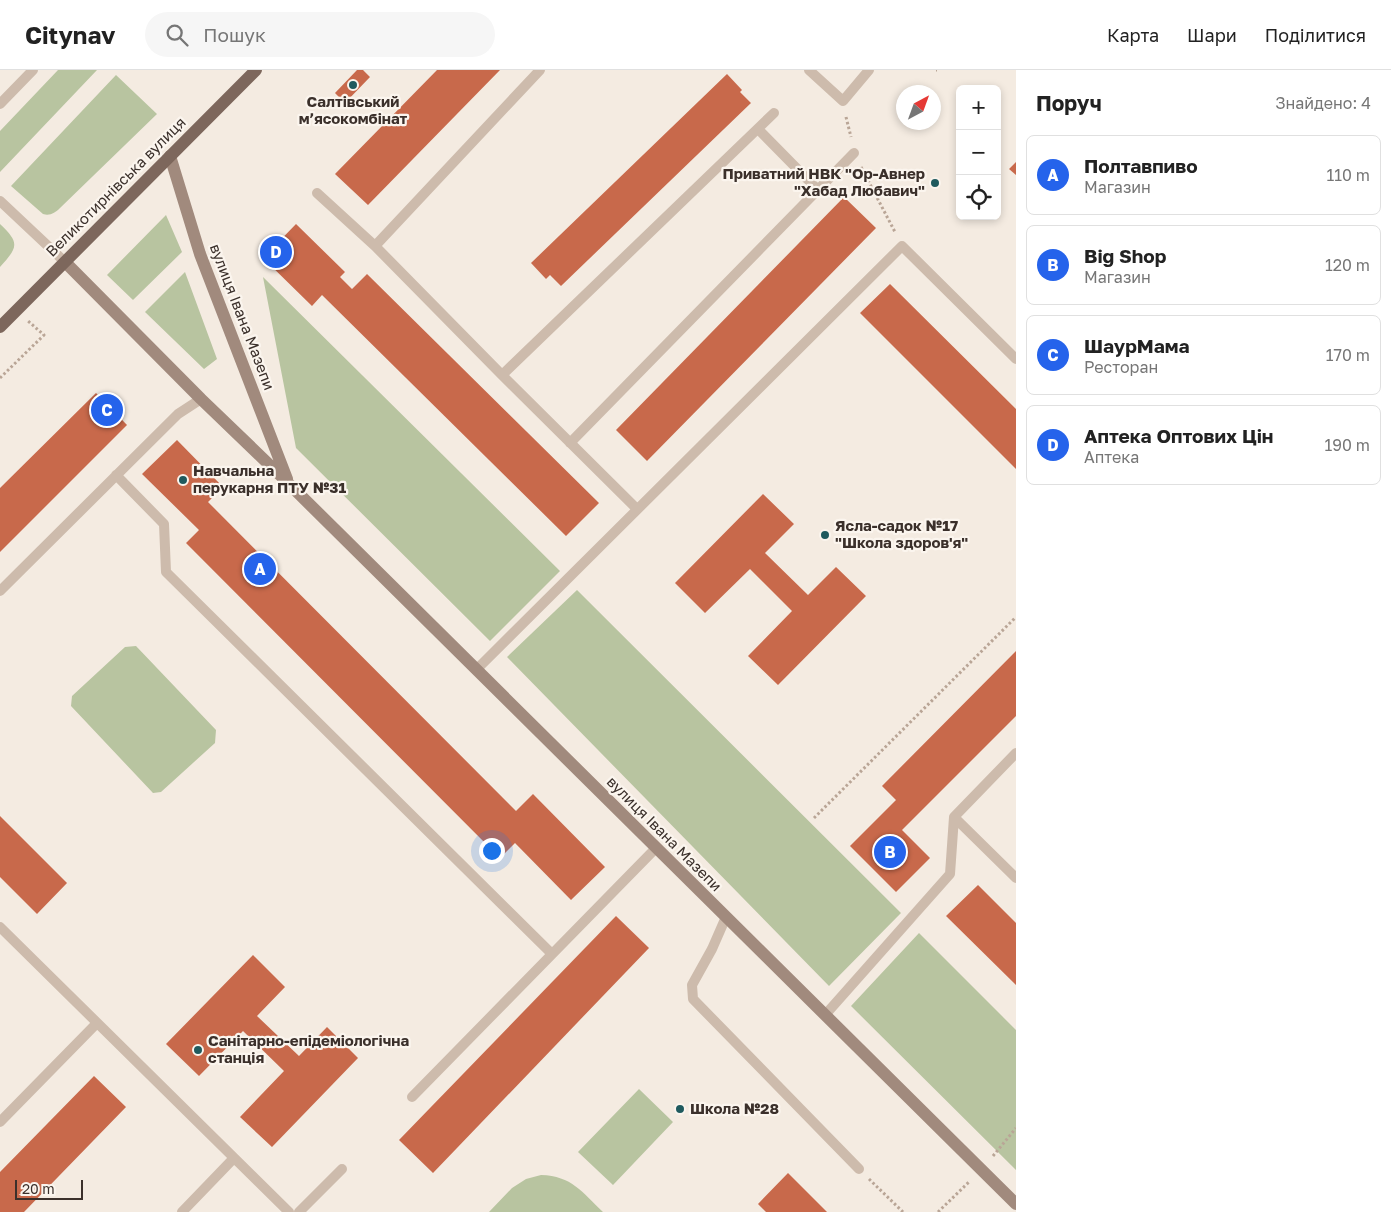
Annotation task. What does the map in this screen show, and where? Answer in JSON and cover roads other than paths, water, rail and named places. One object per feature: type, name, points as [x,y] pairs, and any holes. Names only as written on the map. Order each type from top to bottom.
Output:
[{"type":"main road","name":"Великотирнівська вулиця","points":[[0,327],[256,70]]},
{"type":"main road","name":"вулиця Івана Мазепи","points":[[170,156],[200,254],[290,486]]},
{"type":"main road","name":"вулиця Івана Мазепи","points":[[64,262],[1016,1204]]},
{"type":"lane","points":[[0,104],[33,70]]},
{"type":"lane","points":[[375,246],[540,70]]},
{"type":"lane","points":[[809,70],[843,101],[869,70]]},
{"type":"lane","points":[[502,375],[774,113]]},
{"type":"lane","points":[[758,129],[818,190]]},
{"type":"lane","points":[[570,442],[854,153]]},
{"type":"lane","points":[[317,193],[375,246],[638,509]]},
{"type":"lane","points":[[0,201],[64,262]]},
{"type":"lane","points":[[476,670],[902,246],[1016,359]]},
{"type":"lane","points":[[0,591],[178,414],[201,399]]},
{"type":"lane","points":[[116,475],[164,524],[166,572],[552,954]]},
{"type":"lane","points":[[825,1015],[950,874],[954,817],[1016,753]]},
{"type":"lane","points":[[954,817],[1016,878]]},
{"type":"lane","points":[[412,1097],[656,848]]},
{"type":"lane","points":[[726,917],[712,949],[692,985],[692,999],[859,1169]]},
{"type":"lane","points":[[0,927],[289,1212]]},
{"type":"lane","points":[[0,1122],[96,1023]]},
{"type":"lane","points":[[182,1212],[234,1158]]},
{"type":"lane","points":[[299,1212],[342,1169]]},
{"type":"place","name":"Салтівський мʼясокомбінат","points":[[353,85]]},
{"type":"place","name":"Приватний НВК \"Ор-Авнер \"Хабад Любавич\"","points":[[935,183]]},
{"type":"place","name":"Аптека Оптових Цін","points":[[276,252]]},
{"type":"place","name":"ШаурМама","points":[[107,410]]},
{"type":"place","name":"Навчальна перукарня ПТУ №31","points":[[183,480]]},
{"type":"place","name":"Ясла-садок №17 \"Школа здоров'я\"","points":[[825,535]]},
{"type":"place","name":"Полтавпиво","points":[[260,569]]},
{"type":"place","name":"Big Shop","points":[[890,852]]},
{"type":"place","name":"Санітарно-епідеміологічна станція","points":[[198,1050]]},
{"type":"place","name":"Школа №28","points":[[680,1109]]}]
